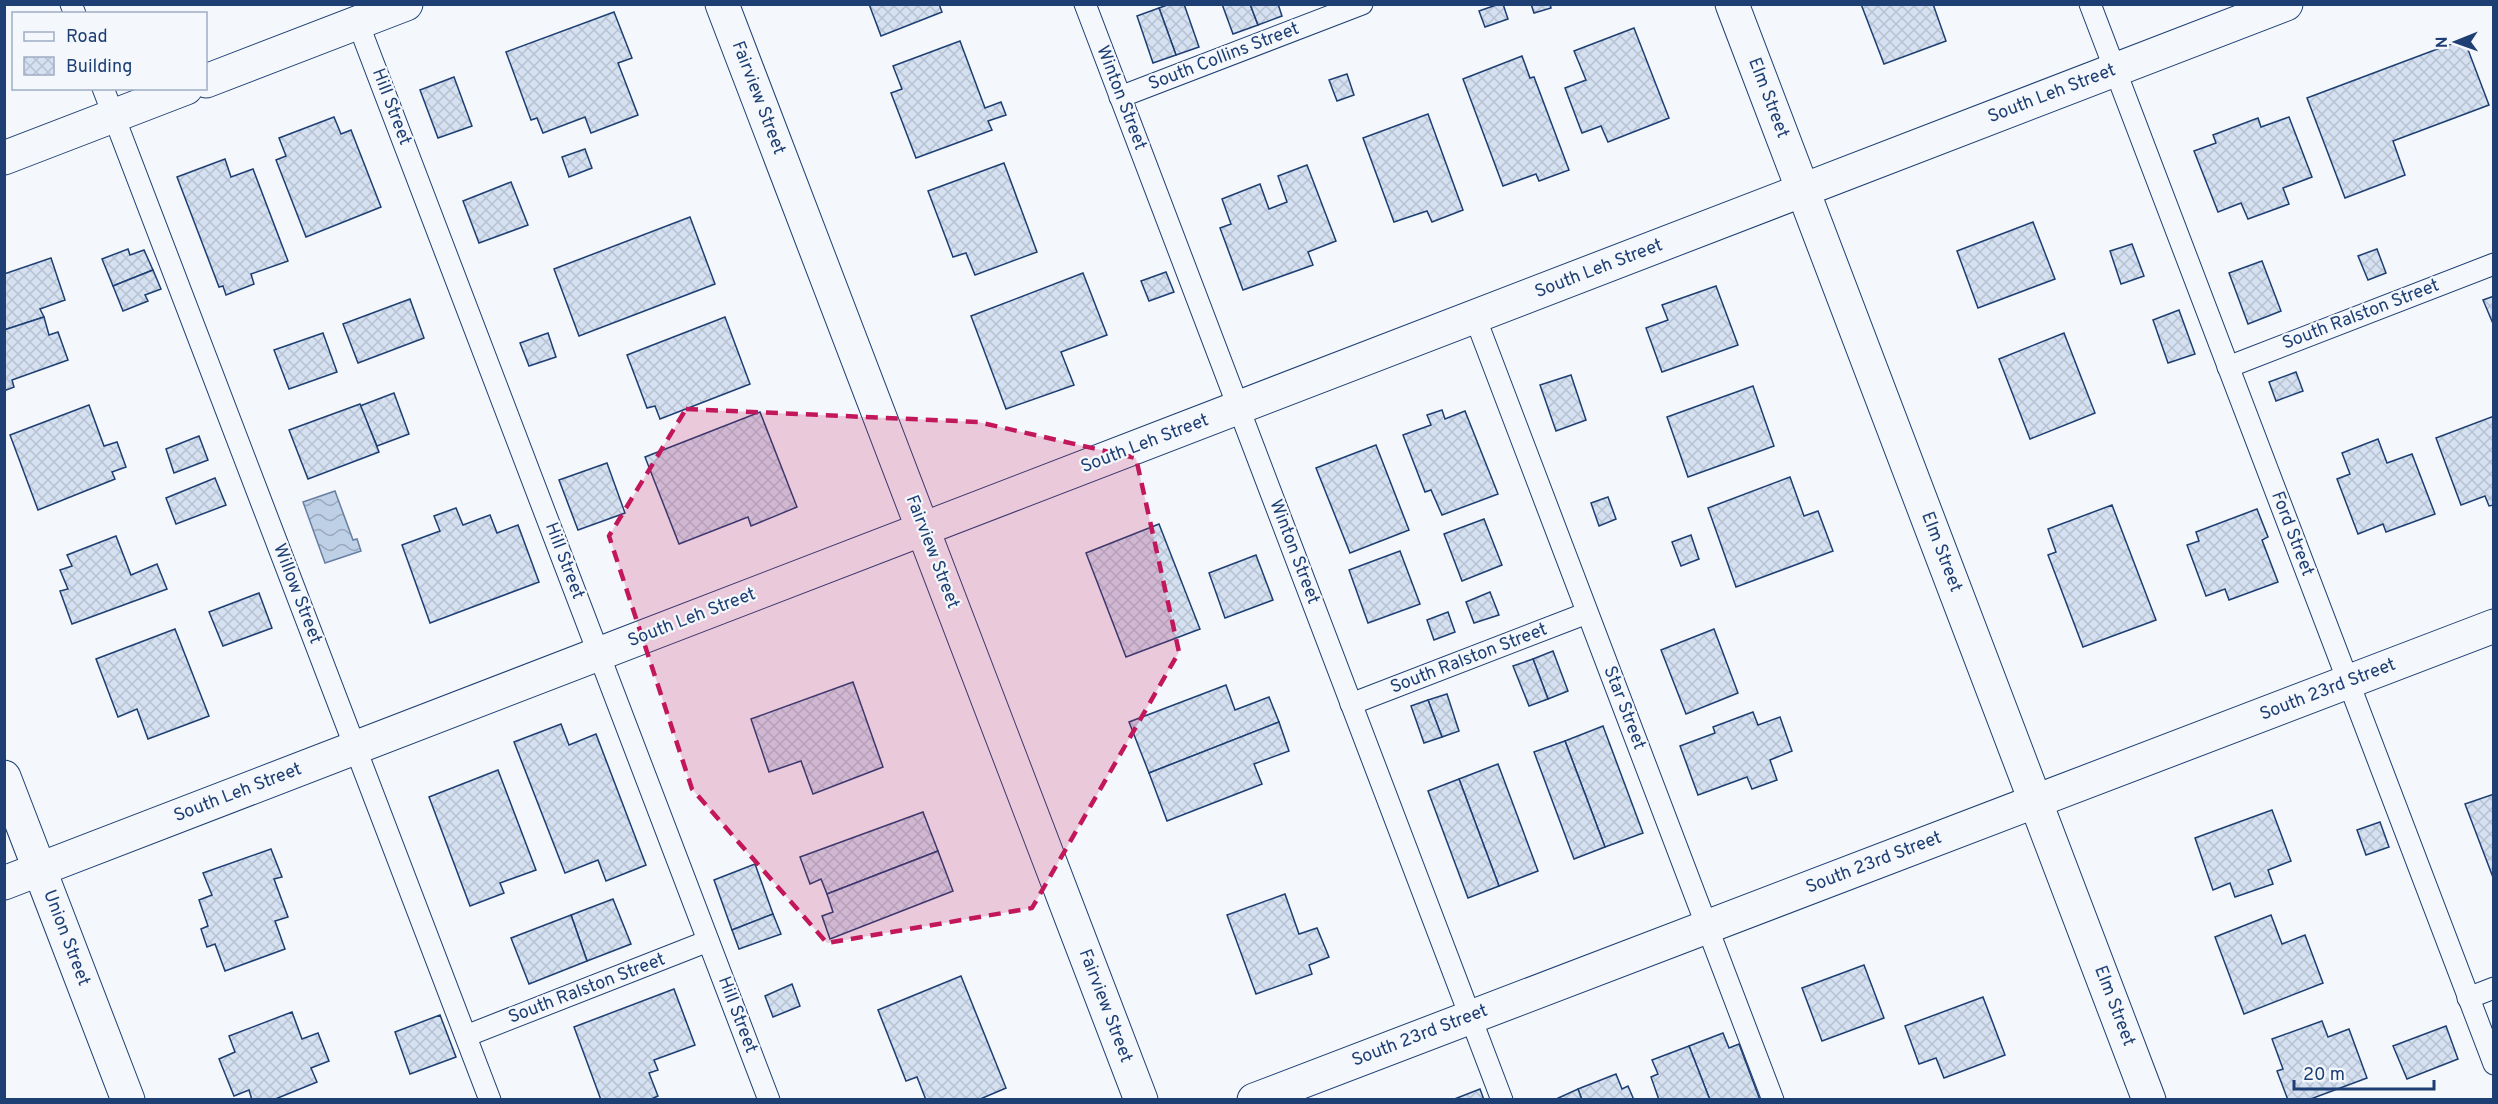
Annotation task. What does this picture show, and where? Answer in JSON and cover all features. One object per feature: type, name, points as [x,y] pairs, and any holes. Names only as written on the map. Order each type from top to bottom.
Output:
[{"type":"street","points":[[207,81],[406,4]]},
{"type":"street","name":"Fairview Street","points":[[722,4],[1141,1100]]},
{"type":"street","name":"Elm Street","points":[[1732,4],[2149,1100]]},
{"type":"street","name":"South Leh Street","points":[[4,883],[2286,4]]},
{"type":"street","points":[[4,158],[109,102],[175,90]]},
{"type":"street","name":"South 23rd Street","points":[[1254,1100],[2493,626]]},
{"type":"street","name":"Union Street","points":[[4,777],[128,1100]]},
{"type":"lane","name":"Winton Street","points":[[1085,4],[1502,1100]]},
{"type":"lane","name":"South Collins Street","points":[[1120,97],[1362,4]]},
{"type":"lane","name":"Ford Street","points":[[2090,4],[2493,1064]]},
{"type":"lane","name":"Hill Street","points":[[358,23],[769,1100]]},
{"type":"lane","name":"Willow Street","points":[[109,102],[490,1100]]},
{"type":"lane","name":"South Ralston Street","points":[[2228,367],[2493,264]]},
{"type":"lane","name":"Star Street","points":[[1475,317],[1773,1100]]},
{"type":"lane","name":"South Ralston Street","points":[[1351,704],[1587,613]]},
{"type":"lane","name":"South Ralston Street","points":[[466,1036],[708,941]]},
{"type":"lane","points":[[2468,998],[2493,988]]},
{"type":"highlighted area","points":[[686,409],[978,422],[1136,458],[1179,652],[1032,908],[827,943],[692,789],[609,536]]},
{"type":"water","points":[[335,491],[353,540],[357,539],[361,551],[325,563],[303,502]]},
{"type":"building","points":[[869,4],[939,4],[942,12],[881,36]]},
{"type":"building","points":[[1170,4],[1184,4],[1199,47],[1176,55],[1159,8]]},
{"type":"building","points":[[1222,4],[1250,4],[1258,25],[1233,34]]},
{"type":"building","points":[[1250,4],[1278,4],[1282,16],[1258,25]]},
{"type":"building","points":[[1503,4],[1508,19],[1485,27],[1479,11]]},
{"type":"building","points":[[1531,4],[1550,4],[1551,8],[1534,13]]},
{"type":"building","points":[[1861,4],[1933,4],[1946,41],[1884,64]]},
{"type":"building","points":[[1159,8],[1176,55],[1153,63],[1137,16]]},
{"type":"building","points":[[614,12],[632,58],[618,63],[638,115],[591,133],[585,117],[543,133],[537,118],[531,120],[506,52]]},
{"type":"building","points":[[1634,28],[1669,118],[1608,142],[1601,126],[1582,133],[1565,88],[1586,80],[1574,51]]},
{"type":"building","points":[[2464,39],[2489,105],[2393,141],[2405,175],[2345,198],[2307,98]]},
{"type":"building","points":[[960,41],[985,108],[1001,102],[1006,115],[988,121],[992,130],[916,158],[891,93],[902,89],[893,66]]},
{"type":"building","points":[[1522,56],[1530,78],[1534,77],[1569,170],[1539,181],[1536,174],[1503,186],[1463,79]]},
{"type":"building","points":[[1347,74],[1354,95],[1337,101],[1329,80]]},
{"type":"building","points":[[454,77],[472,126],[438,138],[420,90]]},
{"type":"building","points":[[1428,114],[1463,210],[1432,222],[1427,211],[1394,222],[1363,138]]},
{"type":"building","points":[[334,117],[341,134],[351,130],[381,207],[306,237],[276,160],[286,156],[279,138]]},
{"type":"building","points":[[2289,117],[2312,177],[2283,188],[2289,204],[2248,219],[2241,203],[2218,212],[2194,151],[2216,143],[2213,135],[2258,118],[2261,127]]},
{"type":"building","points":[[585,149],[592,168],[569,177],[562,157]]},
{"type":"building","points":[[225,159],[231,177],[253,169],[288,261],[251,274],[254,284],[226,295],[223,286],[219,287],[177,177]]},
{"type":"building","points":[[1004,163],[1037,252],[975,275],[966,253],[953,257],[928,191]]},
{"type":"building","points":[[1307,165],[1336,241],[1308,252],[1313,265],[1243,290],[1220,228],[1231,224],[1222,199],[1260,184],[1269,209],[1287,202],[1278,176]]},
{"type":"building","points":[[511,182],[528,225],[479,243],[463,201]]},
{"type":"building","points":[[690,217],[715,284],[579,336],[554,269]]},
{"type":"building","points":[[2033,222],[2055,279],[1978,308],[1957,251]]},
{"type":"building","points":[[2132,244],[2144,276],[2121,284],[2110,251]]},
{"type":"building","points":[[128,249],[130,255],[144,250],[153,270],[113,286],[102,259]]},
{"type":"building","points":[[2377,249],[2386,273],[2368,280],[2358,256]]},
{"type":"building","points":[[51,258],[65,300],[40,309],[44,317],[4,330],[4,274]]},
{"type":"building","points":[[2262,261],[2281,311],[2248,324],[2229,273]]},
{"type":"building","points":[[153,270],[161,289],[145,295],[148,301],[123,311],[113,286]]},
{"type":"building","points":[[1166,272],[1174,292],[1149,301],[1141,281]]},
{"type":"building","points":[[1083,273],[1107,335],[1061,352],[1074,385],[1006,409],[971,316]]},
{"type":"building","points":[[1716,286],[1738,345],[1662,372],[1646,328],[1668,320],[1662,305]]},
{"type":"building","points":[[2494,296],[2494,326],[2483,300]]},
{"type":"building","points":[[410,299],[424,338],[358,363],[343,324]]},
{"type":"building","points":[[2179,310],[2195,354],[2168,363],[2153,320]]},
{"type":"building","points":[[44,317],[49,335],[58,332],[68,360],[12,380],[14,387],[4,391],[4,330]]},
{"type":"building","points":[[725,317],[750,384],[660,419],[655,406],[647,408],[627,355]]},
{"type":"building","points":[[323,333],[337,372],[289,389],[274,350]]},
{"type":"building","points":[[548,333],[556,357],[529,366],[520,343]]},
{"type":"building","points":[[2064,333],[2095,413],[2030,439],[1999,359]]},
{"type":"building","points":[[2296,372],[2303,391],[2276,401],[2269,382]]},
{"type":"building","points":[[1571,375],[1586,420],[1556,431],[1540,385]]},
{"type":"building","points":[[1753,386],[1774,446],[1688,477],[1667,417]]},
{"type":"building","points":[[394,393],[409,434],[377,446],[360,406]]},
{"type":"building","points":[[360,404],[379,452],[308,479],[289,430]]},
{"type":"building","points":[[89,405],[104,446],[117,442],[126,467],[112,472],[115,479],[38,510],[10,435]]},
{"type":"building","points":[[1442,410],[1445,419],[1465,411],[1498,494],[1442,515],[1431,490],[1425,492],[1403,435],[1431,425],[1427,415]]},
{"type":"building","points":[[760,412],[797,507],[751,526],[748,517],[679,544],[645,457]]},
{"type":"building","points":[[2494,416],[2494,505],[2489,506],[2485,496],[2461,505],[2436,438]]},
{"type":"building","points":[[199,436],[208,460],[174,473],[166,449]]},
{"type":"building","points":[[2378,439],[2387,463],[2412,454],[2435,514],[2386,532],[2383,524],[2358,534],[2337,479],[2350,474],[2342,453]]},
{"type":"building","points":[[1376,445],[1409,530],[1350,553],[1316,468]]},
{"type":"building","points":[[607,463],[625,513],[578,530],[559,480]]},
{"type":"building","points":[[1790,477],[1804,516],[1818,511],[1833,551],[1736,587],[1708,508]]},
{"type":"building","points":[[215,478],[226,505],[176,524],[166,498]]},
{"type":"building","points":[[1608,497],[1616,519],[1599,526],[1591,503]]},
{"type":"building","points":[[2112,505],[2156,620],[2083,647],[2048,555],[2056,552],[2048,529]]},
{"type":"building","points":[[456,508],[463,525],[490,515],[497,533],[518,525],[539,582],[430,623],[402,545],[440,531],[434,516]]},
{"type":"building","points":[[2257,509],[2268,537],[2262,540],[2278,582],[2229,600],[2225,589],[2206,596],[2187,545],[2199,541],[2196,532]]},
{"type":"building","points":[[1484,519],[1502,565],[1462,581],[1444,534]]},
{"type":"building","points":[[1159,524],[1200,629],[1126,657],[1086,553]]},
{"type":"building","points":[[1691,535],[1699,559],[1681,566],[1672,542]]},
{"type":"building","points":[[116,536],[131,575],[157,564],[167,589],[72,624],[60,591],[68,589],[60,570],[72,566],[67,555]]},
{"type":"building","points":[[1400,551],[1420,604],[1368,623],[1349,570]]},
{"type":"building","points":[[1256,555],[1273,600],[1225,618],[1209,573]]},
{"type":"building","points":[[1490,592],[1499,615],[1474,623],[1466,602]]},
{"type":"building","points":[[259,593],[272,628],[223,646],[209,612]]},
{"type":"building","points":[[1448,612],[1455,632],[1434,640],[1427,620]]},
{"type":"building","points":[[175,629],[209,716],[148,739],[137,709],[118,717],[96,659]]},
{"type":"building","points":[[1714,629],[1738,693],[1686,714],[1661,650]]},
{"type":"building","points":[[1553,651],[1568,691],[1548,699],[1533,659]]},
{"type":"building","points":[[1533,659],[1548,699],[1529,706],[1513,666]]},
{"type":"building","points":[[853,682],[883,767],[813,794],[801,761],[769,772],[751,719]]},
{"type":"building","points":[[1226,685],[1235,710],[1269,697],[1279,722],[1149,773],[1129,722]]},
{"type":"building","points":[[1447,694],[1459,731],[1442,737],[1428,700]]},
{"type":"building","points":[[1428,700],[1442,737],[1424,743],[1411,706]]},
{"type":"building","points":[[1753,712],[1758,725],[1780,717],[1792,751],[1770,760],[1777,780],[1752,789],[1747,777],[1698,795],[1680,746],[1715,733],[1713,727]]},
{"type":"building","points":[[1279,722],[1289,751],[1254,764],[1262,784],[1167,821],[1149,773]]},
{"type":"building","points":[[561,724],[569,745],[596,734],[646,865],[606,881],[598,860],[565,873],[514,742]]},
{"type":"building","points":[[1603,726],[1643,833],[1605,847],[1565,741]]},
{"type":"building","points":[[1565,741],[1605,847],[1574,859],[1534,752]]},
{"type":"building","points":[[1498,764],[1538,871],[1499,886],[1459,779]]},
{"type":"building","points":[[498,770],[536,870],[500,883],[504,893],[470,906],[429,797]]},
{"type":"building","points":[[1459,779],[1499,886],[1468,898],[1428,791]]},
{"type":"building","points":[[2494,794],[2494,880],[2465,804]]},
{"type":"building","points":[[2272,810],[2291,861],[2268,870],[2273,884],[2235,897],[2230,883],[2213,890],[2195,838]]},
{"type":"building","points":[[923,812],[938,851],[827,894],[821,879],[810,884],[800,857]]},
{"type":"building","points":[[2380,822],[2389,847],[2366,855],[2357,830]]},
{"type":"building","points":[[271,849],[282,877],[274,879],[288,917],[275,921],[285,949],[225,971],[215,944],[207,947],[201,929],[208,926],[199,900],[212,895],[203,873]]},
{"type":"building","points":[[938,851],[953,891],[830,939],[822,916],[833,912],[827,894]]},
{"type":"building","points":[[755,864],[773,914],[732,930],[714,880]]},
{"type":"building","points":[[1285,894],[1299,934],[1317,928],[1329,957],[1309,965],[1312,974],[1256,994],[1227,915]]},
{"type":"building","points":[[613,899],[631,944],[587,961],[571,915]]},
{"type":"building","points":[[773,914],[781,934],[739,949],[732,930]]},
{"type":"building","points":[[571,915],[587,961],[529,984],[511,938]]},
{"type":"building","points":[[2271,915],[2282,944],[2305,935],[2323,983],[2244,1014],[2215,937]]},
{"type":"building","points":[[1864,965],[1884,1018],[1822,1041],[1802,988]]},
{"type":"building","points":[[961,976],[1006,1088],[978,1100],[926,1100],[917,1077],[906,1081],[878,1010]]},
{"type":"building","points":[[792,984],[800,1006],[773,1017],[765,996]]},
{"type":"building","points":[[674,989],[695,1045],[654,1060],[658,1070],[649,1073],[658,1096],[649,1100],[601,1100],[574,1027]]},
{"type":"building","points":[[1983,997],[2005,1055],[1944,1078],[1936,1058],[1919,1064],[1905,1026]]},
{"type":"building","points":[[292,1012],[302,1039],[318,1033],[329,1061],[311,1068],[317,1082],[273,1100],[252,1100],[249,1090],[234,1096],[219,1059],[235,1052],[229,1036]]},
{"type":"building","points":[[440,1015],[456,1057],[410,1074],[395,1032]]},
{"type":"building","points":[[2322,1021],[2328,1037],[2349,1029],[2367,1078],[2308,1100],[2288,1100],[2277,1071],[2283,1069],[2272,1039]]},
{"type":"building","points":[[2446,1026],[2458,1059],[2407,1079],[2393,1046]]},
{"type":"building","points":[[1723,1033],[1729,1048],[1739,1044],[1760,1100],[1710,1100],[1689,1046]]},
{"type":"building","points":[[1689,1046],[1710,1100],[1659,1100],[1651,1077],[1658,1074],[1652,1060]]},
{"type":"building","points":[[1616,1074],[1622,1089],[1628,1086],[1634,1100],[1582,1100],[1578,1089]]},
{"type":"building","points":[[1480,1089],[1484,1100],[1452,1100]]},
{"type":"building","points":[[1578,1089],[1582,1100],[1554,1100]]}]
